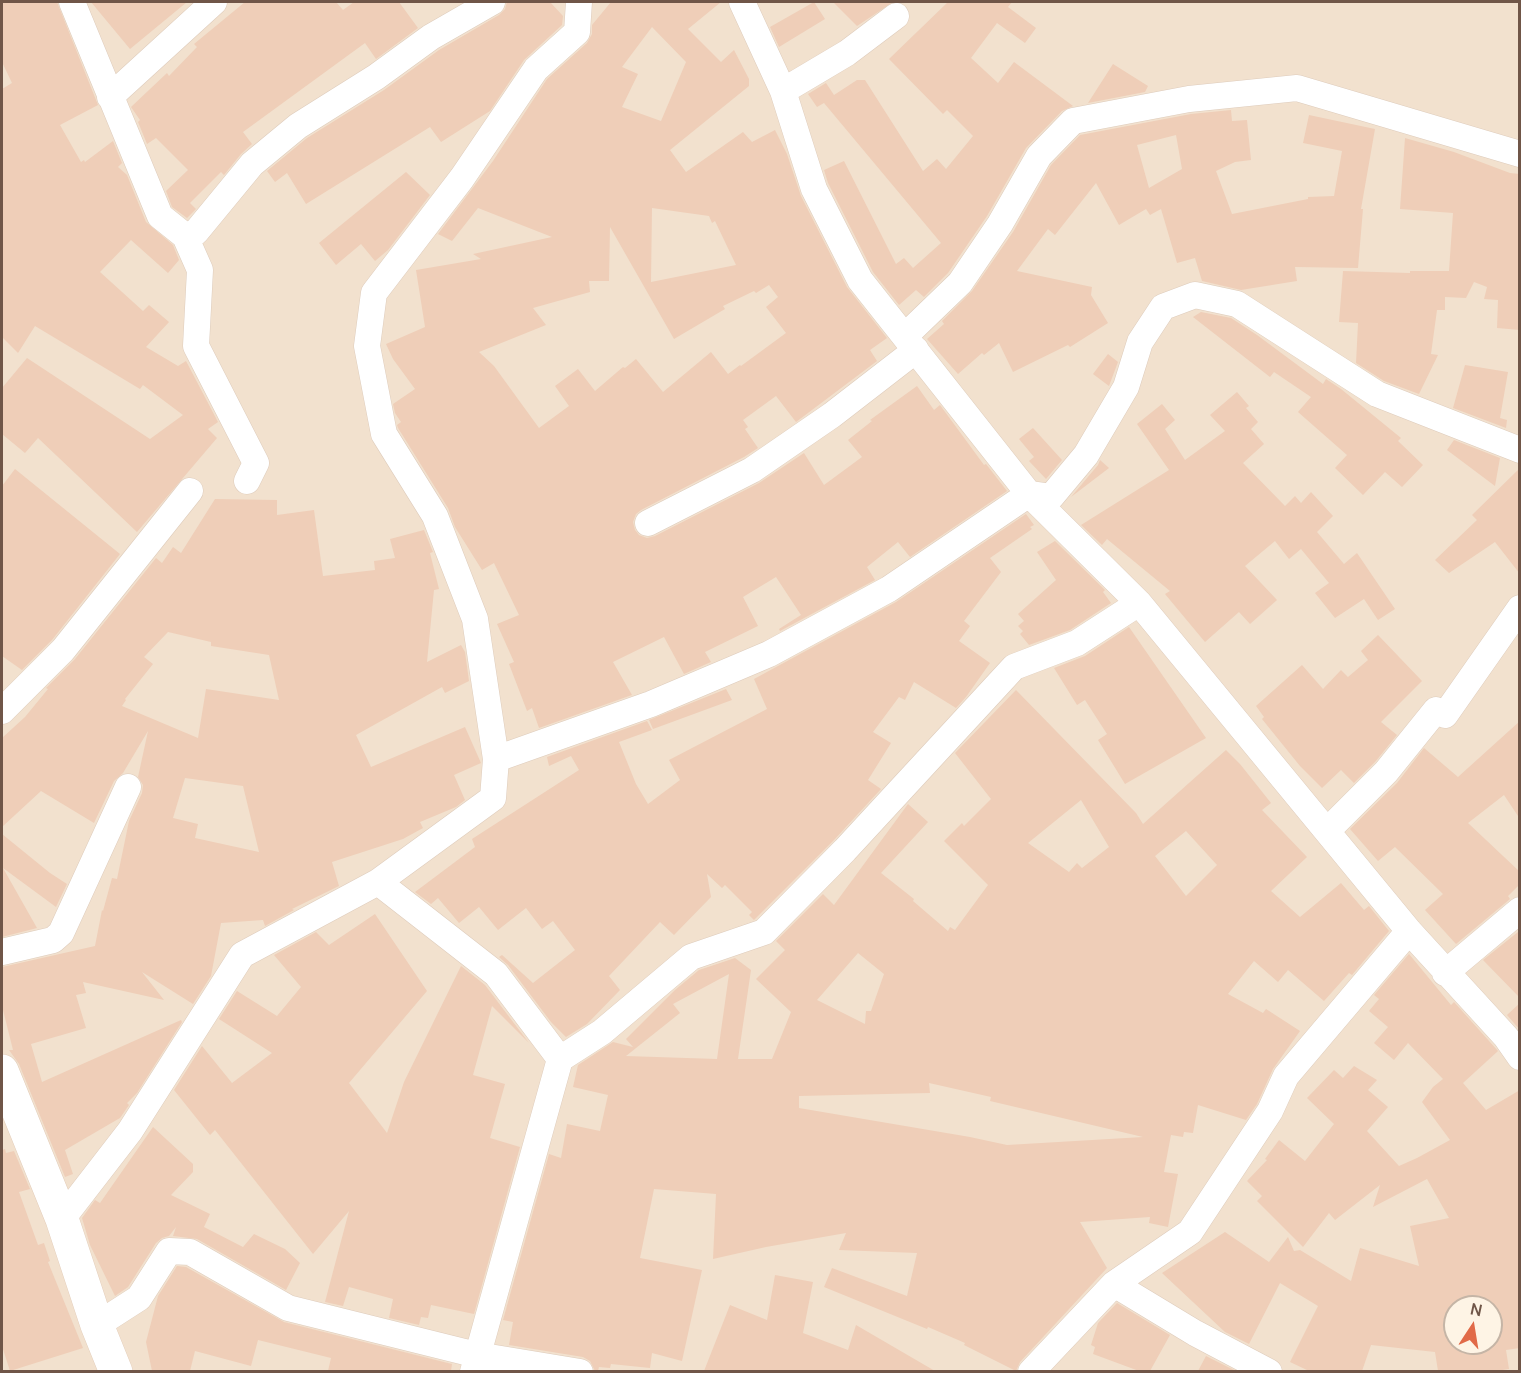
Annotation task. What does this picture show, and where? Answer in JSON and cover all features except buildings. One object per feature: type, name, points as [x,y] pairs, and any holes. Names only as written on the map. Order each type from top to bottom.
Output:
[{"type":"street","points":[[72,2],[160,216],[185,236],[200,270],[196,346],[256,463],[247,481]]},
{"type":"street","points":[[110,97],[214,2]]},
{"type":"street","points":[[185,236],[196,232],[252,164],[298,126],[376,77],[431,37],[492,2]]},
{"type":"street","points":[[62,1219],[130,1131],[242,955],[378,882],[493,798],[496,759],[475,619],[435,516],[384,434],[367,346],[374,293],[462,178],[536,69],[577,32],[579,2]]},
{"type":"street","points":[[742,2],[783,91],[814,189],[860,280],[1029,494],[1139,603],[1409,931],[1445,973],[1506,1036],[1520,1058]]},
{"type":"street","points":[[783,91],[848,53],[897,16]]},
{"type":"street","points":[[648,523],[752,470],[832,415],[910,343],[960,283],[999,224],[1039,156],[1073,121],[1189,99],[1297,88],[1520,154]]},
{"type":"street","points":[[496,759],[651,704],[769,654],[889,589],[1029,494],[1051,497],[1086,455],[1109,416],[1126,387],[1140,342],[1163,307],[1195,295],[1237,304],[1377,394],[1520,450]]},
{"type":"street","points":[[2,711],[63,650],[190,491]]},
{"type":"street","points":[[475,1363],[560,1059],[603,1032],[691,957],[764,932],[845,850],[1014,667],[1077,643],[1139,603]]},
{"type":"street","points":[[1327,831],[1386,772],[1436,710],[1445,715],[1520,608]]},
{"type":"street","points":[[2,952],[53,940],[61,933],[128,787]]},
{"type":"street","points":[[378,882],[496,974],[560,1059]]},
{"type":"street","points":[[1445,973],[1520,910]]},
{"type":"street","points":[[1031,1371],[1114,1284],[1190,1232],[1270,1112],[1286,1076],[1409,931]]},
{"type":"street","points":[[2,1071],[62,1219],[116,1371]]},
{"type":"street","points":[[98,1325],[139,1298],[170,1251],[190,1252],[288,1308],[475,1363],[580,1371]]},
{"type":"street","points":[[1114,1284],[1195,1333],[1269,1371]]},
{"type":"shaded area","points":[[2,2],[1519,2],[1519,1371],[2,1372]]}]
